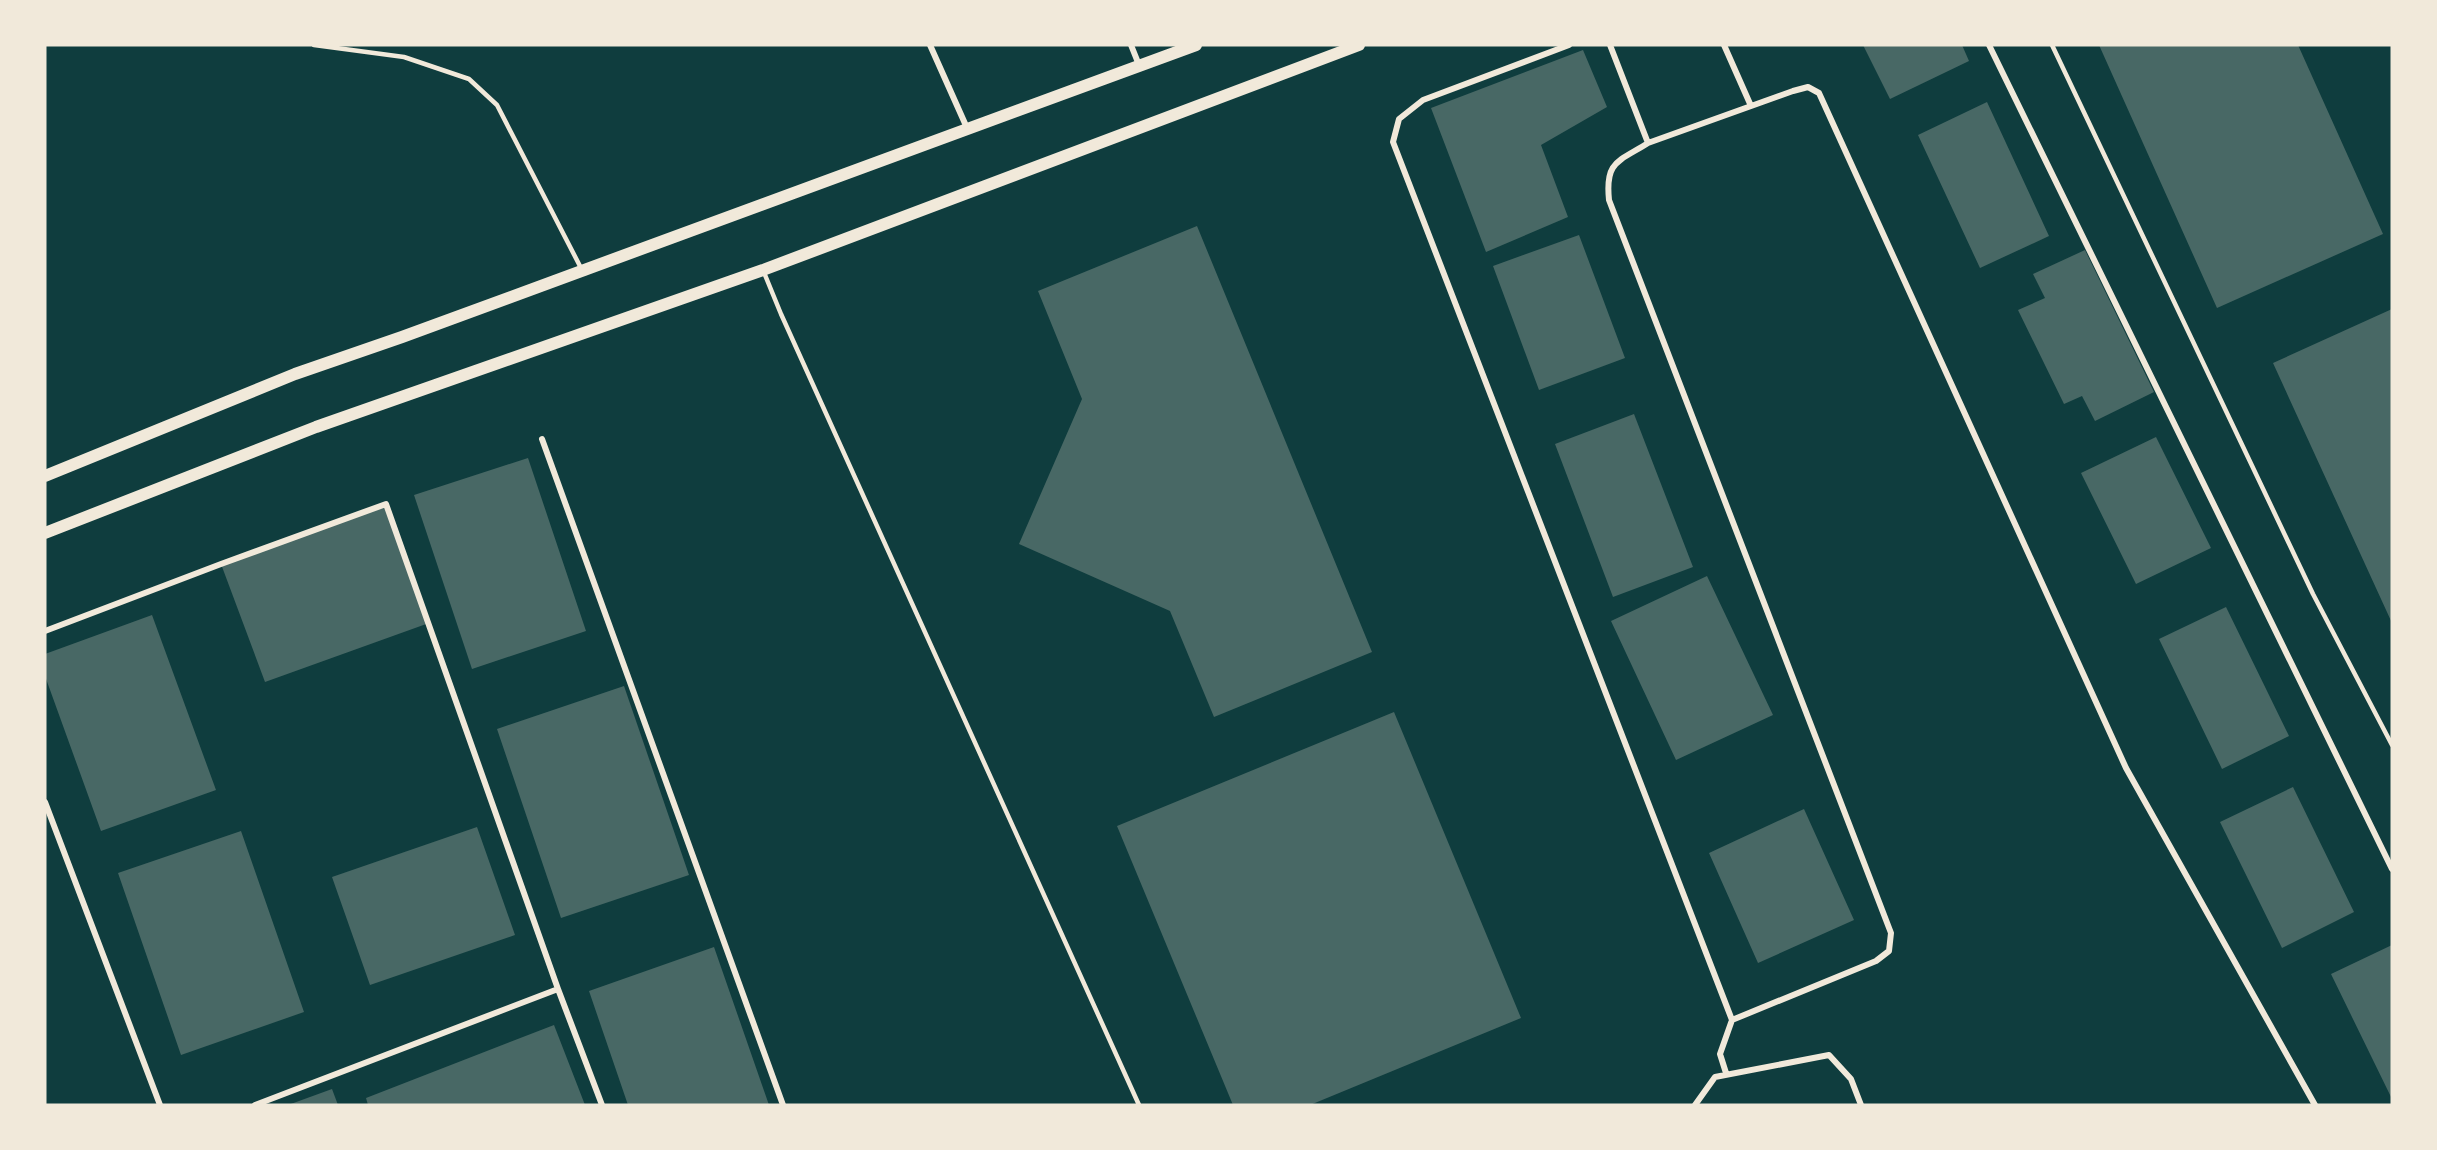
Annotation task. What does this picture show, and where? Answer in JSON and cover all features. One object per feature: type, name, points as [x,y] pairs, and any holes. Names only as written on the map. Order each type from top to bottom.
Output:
[{"type":"main road","points":[[45,476],[295,374],[1196,45]]},
{"type":"main road","points":[[45,533],[316,428],[763,270],[1359,45]]},
{"type":"street","points":[[930,45],[967,128]]},
{"type":"street","points":[[1131,45],[1139,65]]},
{"type":"street","points":[[1569,45],[1423,100],[1399,119],[1394,142],[1732,1020],[1720,1054],[1726,1073]]},
{"type":"street","points":[[1610,45],[1648,143]]},
{"type":"street","points":[[1724,45],[1751,106]]},
{"type":"street","points":[[1989,45],[2392,869]]},
{"type":"street","points":[[1732,1020],[1876,961],[1888,951],[1891,933],[1609,200],[1607,180],[1613,166],[1648,143],[1808,87],[1819,93],[2126,768],[2315,1105]]},
{"type":"street","points":[[542,440],[783,1105]]},
{"type":"street","points":[[45,632],[221,564],[386,504],[558,989],[602,1105]]},
{"type":"street","points":[[45,802],[160,1105]]},
{"type":"street","points":[[255,1105],[558,989]]},
{"type":"street","points":[[1695,1105],[1715,1077],[1726,1073],[1829,1055],[1851,1079],[1861,1105]]},
{"type":"lane","points":[[314,45],[404,57],[469,79],[497,105],[582,270]]},
{"type":"lane","points":[[2052,45],[2313,594],[2392,746]]},
{"type":"lane","points":[[763,270],[1139,1105]]},
{"type":"building","points":[[1863,45],[1962,45],[1969,61],[1890,99]]},
{"type":"building","points":[[2099,45],[2298,45],[2383,234],[2217,308]]},
{"type":"building","points":[[1583,50],[1607,107],[1541,145],[1568,217],[1486,252],[1431,108]]},
{"type":"building","points":[[1987,102],[2049,236],[1980,268],[1918,135]]},
{"type":"building","points":[[1197,226],[1372,652],[1214,717],[1170,611],[1019,544],[1082,399],[1038,291]]},
{"type":"building","points":[[1579,235],[1625,358],[1539,390],[1493,266]]},
{"type":"building","points":[[2085,250],[2154,392],[2095,421],[2082,396],[2064,404],[2018,310],[2045,298],[2033,274]]},
{"type":"building","points":[[2392,309],[2392,623],[2273,363]]},
{"type":"building","points":[[1634,414],[1693,567],[1613,597],[1555,444]]},
{"type":"building","points":[[2156,437],[2211,548],[2136,584],[2081,473]]},
{"type":"building","points":[[528,458],[586,631],[472,669],[414,495]]},
{"type":"building","points":[[386,504],[429,623],[265,682],[221,564]]},
{"type":"building","points":[[1707,576],[1773,715],[1676,760],[1611,621]]},
{"type":"building","points":[[2226,607],[2289,736],[2222,769],[2159,639]]},
{"type":"building","points":[[152,615],[216,790],[101,831],[45,676],[45,654]]},
{"type":"building","points":[[624,686],[689,875],[561,918],[497,729]]},
{"type":"building","points":[[1394,712],[1521,1018],[1310,1105],[1233,1105],[1117,826]]},
{"type":"building","points":[[2293,787],[2354,912],[2282,948],[2220,822]]},
{"type":"building","points":[[1804,809],[1854,920],[1758,963],[1709,853]]},
{"type":"building","points":[[477,827],[515,935],[370,985],[332,877]]},
{"type":"building","points":[[241,831],[304,1012],[181,1055],[118,873]]},
{"type":"building","points":[[2392,945],[2392,1099],[2331,974]]},
{"type":"building","points":[[714,947],[769,1105],[628,1105],[589,991]]},
{"type":"building","points":[[554,1025],[585,1105],[368,1105],[366,1098]]},
{"type":"building","points":[[332,1089],[338,1105],[288,1105]]}]
